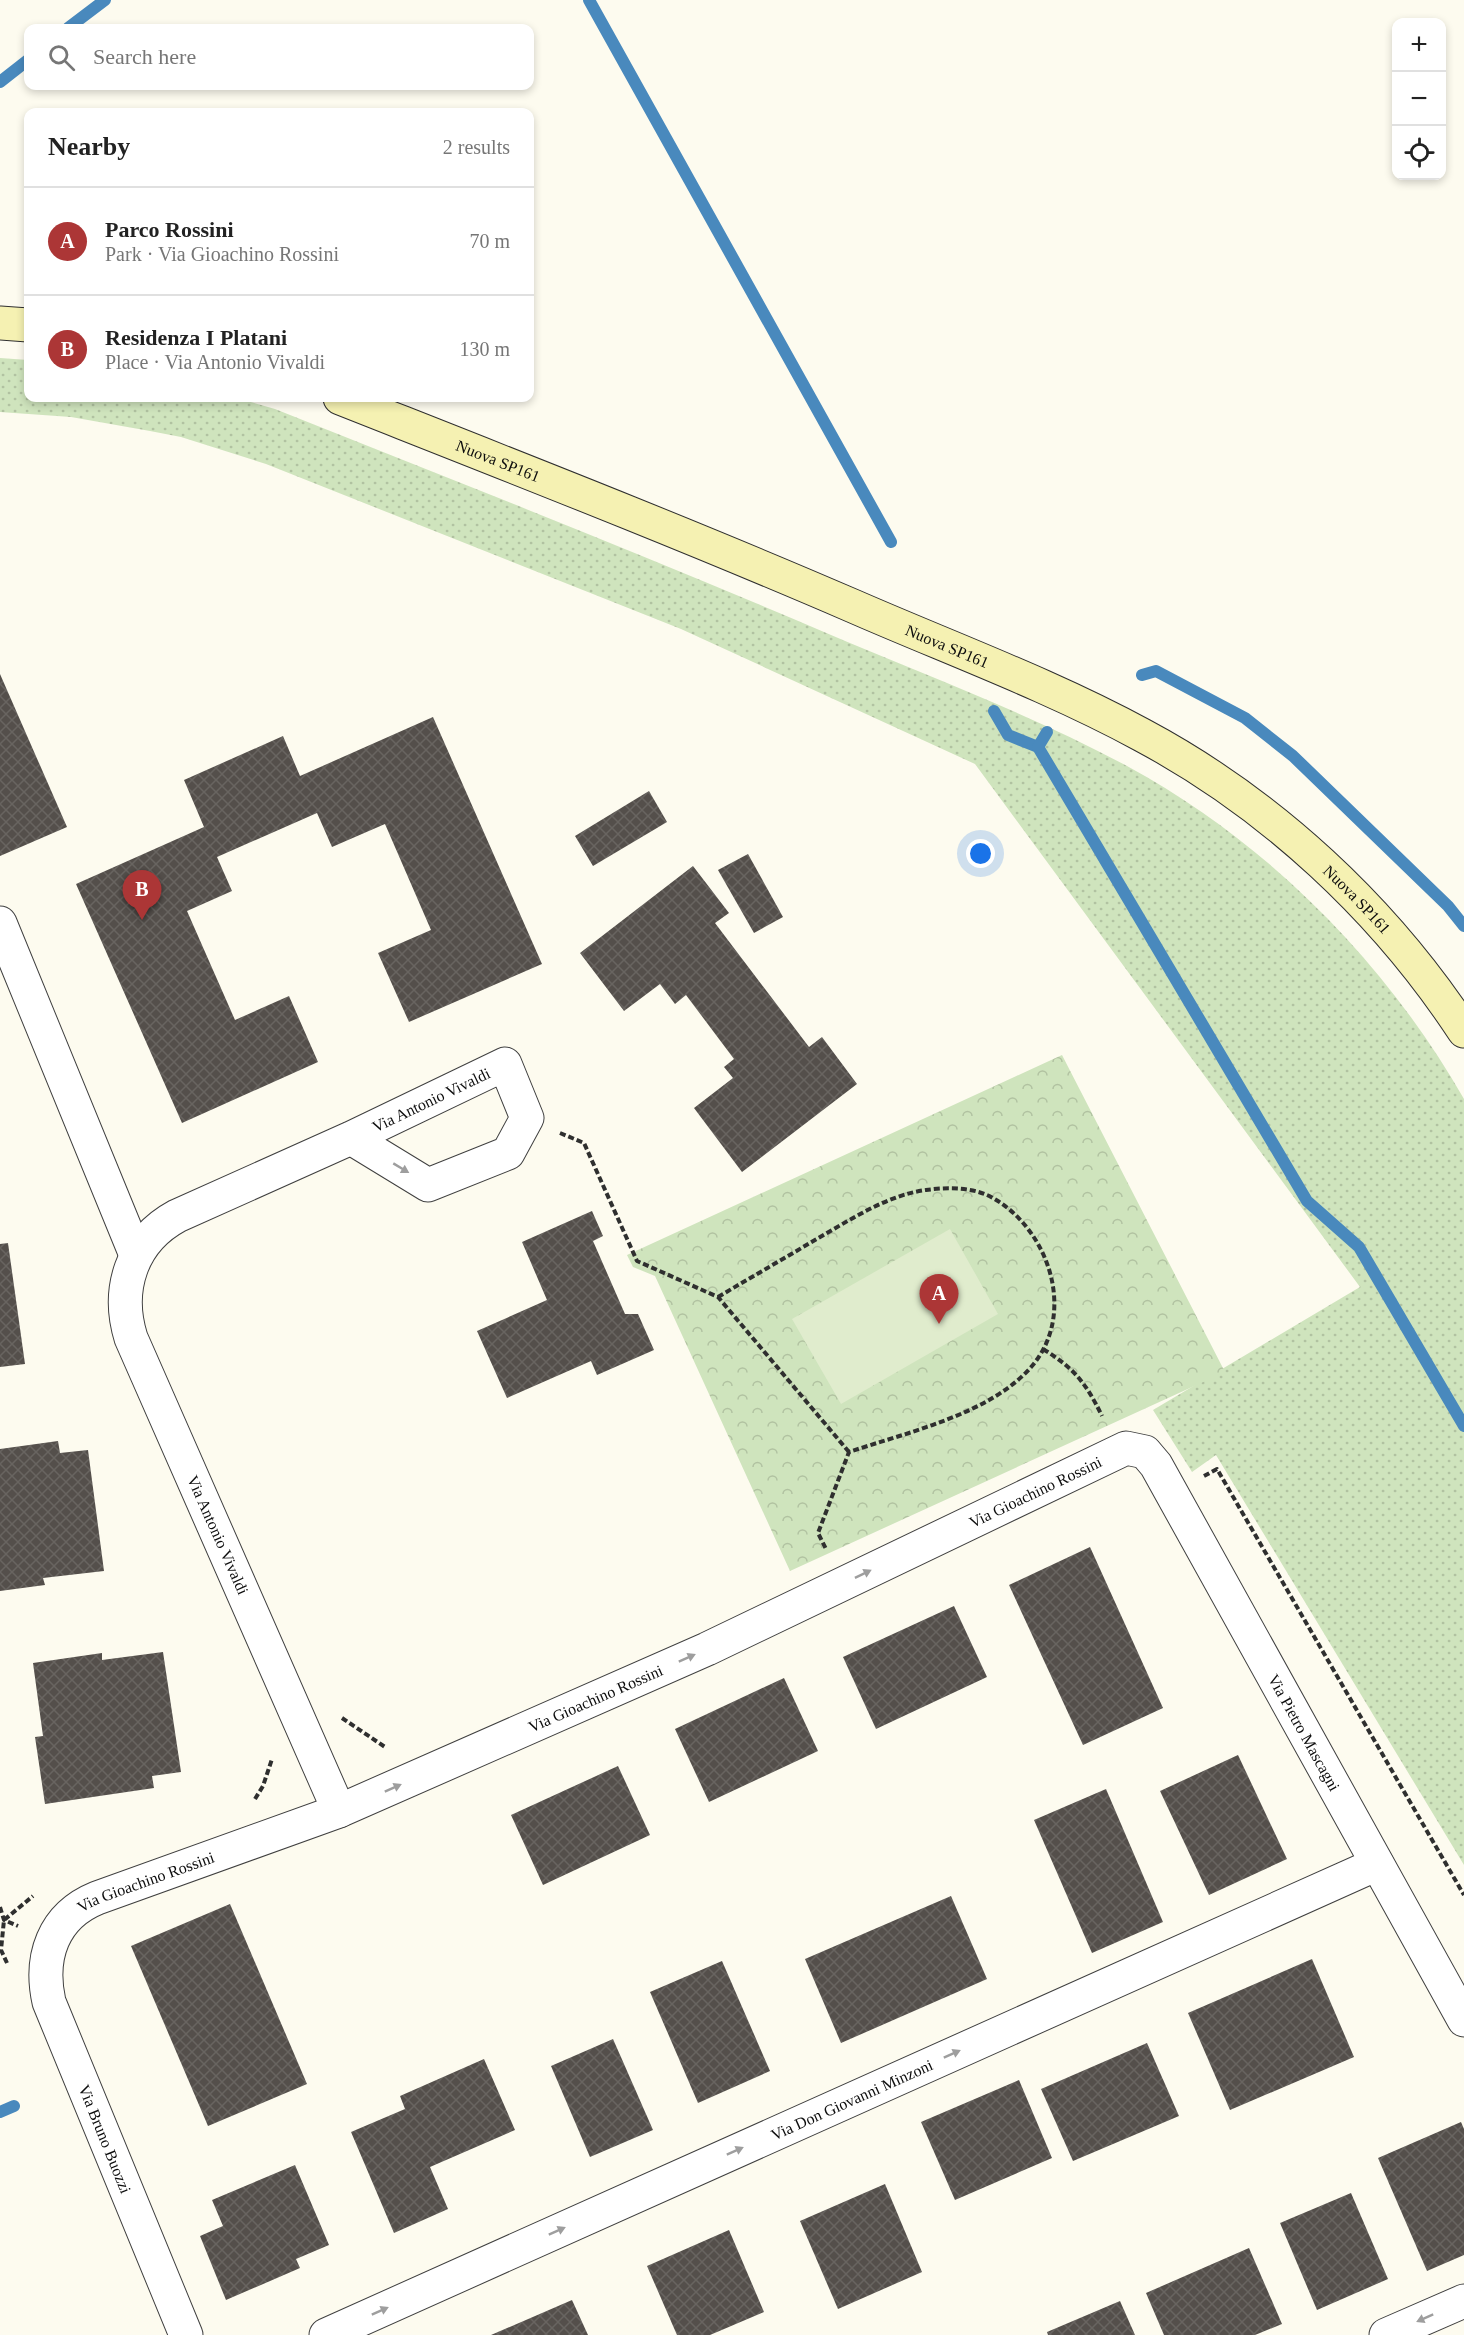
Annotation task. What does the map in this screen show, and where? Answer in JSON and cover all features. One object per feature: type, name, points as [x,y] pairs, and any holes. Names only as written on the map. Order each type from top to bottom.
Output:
[{"type":"main road","points":[[0,323],[24,325]]},
{"type":"main road","name":"Nuova SP161","points":[[350,402],[714,546],[1063,697],[1145,737],[1219,781],[1267,817],[1329,871],[1362,903],[1418,966],[1464,1031]]},
{"type":"street","points":[[0,923],[136,1255]]},
{"type":"street","name":"Via Antonio Vivaldi","points":[[339,1811],[131,1338],[126,1318],[125,1291],[136,1255],[156,1230],[177,1216],[351,1138],[505,1064],[526,1118]]},
{"type":"street","points":[[351,1138],[428,1185],[508,1153],[526,1118]]},
{"type":"street","name":"Via Gioachino Rossini","points":[[52,1940],[68,1917],[91,1901],[339,1811],[707,1649],[1121,1450],[1147,1457]]},
{"type":"street","name":"Via Pietro Mascagni","points":[[1147,1457],[1464,2020]]},
{"type":"street","name":"Via Don Giovanni Minzoni","points":[[326,2335],[1377,1864]]},
{"type":"street","name":"Via Bruno Buozzi","points":[[52,1940],[44,1974],[49,2001],[186,2335]]},
{"type":"street","points":[[1386,2335],[1464,2301]]},
{"type":"path","points":[[526,1118],[584,1143],[637,1261],[718,1297],[849,1452]]},
{"type":"path","points":[[718,1297],[852,1219],[886,1203],[927,1190],[971,1190],[992,1198],[1019,1218],[1043,1251],[1052,1277],[1054,1302],[1049,1334],[1043,1349],[1023,1376],[984,1402],[849,1452],[818,1533],[828,1554]]},
{"type":"path","points":[[1043,1349],[1067,1364],[1082,1380],[1107,1426]]},
{"type":"path","points":[[1198,1479],[1217,1469],[1464,1895]]},
{"type":"green space","points":[[0,358],[24,360],[24,402],[251,402],[275,409],[756,603],[1053,729],[1127,766],[1178,796],[1228,831],[1274,868],[1318,909],[1360,953],[1398,999],[1433,1048],[1464,1099],[1464,1865],[1216,1455],[1192,1472],[1153,1410],[1360,1287],[975,764],[681,629],[266,464],[181,437],[71,417],[0,412]]},
{"type":"green space","points":[[1062,1055],[1225,1372],[790,1571],[655,1276],[633,1267],[627,1255]]},
{"type":"green space","points":[[950,1229],[998,1314],[841,1404],[792,1319]]},
{"type":"building","points":[[0,674],[67,827],[0,856]]},
{"type":"building","points":[[433,717],[542,964],[409,1022],[378,953],[431,930],[385,824],[332,847],[317,813],[217,857],[232,891],[187,911],[235,1020],[289,996],[318,1062],[182,1123],[76,884],[204,827],[184,780],[283,736],[300,776]]},
{"type":"building","points":[[649,791],[667,822],[593,866],[575,836]]},
{"type":"building","points":[[748,854],[783,917],[754,933],[718,870]]},
{"type":"building","points":[[693,866],[729,913],[715,923],[809,1047],[822,1037],[857,1084],[742,1172],[694,1108],[733,1078],[724,1067],[734,1059],[686,995],[675,1004],[660,984],[624,1011],[580,953]]},
{"type":"building","points":[[592,1211],[603,1236],[593,1241],[625,1314],[638,1314],[654,1350],[597,1375],[591,1361],[507,1398],[477,1331],[547,1300],[522,1242]]},
{"type":"building","points":[[8,1243],[25,1364],[0,1367],[0,1244]]},
{"type":"building","points":[[58,1441],[60,1453],[88,1450],[104,1571],[43,1578],[45,1585],[0,1591],[0,1449]]},
{"type":"building","points":[[1090,1547],[1163,1708],[1083,1745],[1009,1585]]},
{"type":"building","points":[[954,1606],[987,1677],[876,1729],[843,1657]]},
{"type":"building","points":[[163,1652],[181,1772],[152,1776],[154,1788],[45,1804],[35,1737],[43,1736],[33,1663],[102,1653],[102,1660]]},
{"type":"building","points":[[784,1678],[818,1751],[709,1802],[675,1729]]},
{"type":"building","points":[[1238,1755],[1287,1859],[1209,1895],[1160,1791]]},
{"type":"building","points":[[618,1766],[650,1835],[543,1885],[511,1815]]},
{"type":"building","points":[[1106,1789],[1163,1922],[1092,1953],[1034,1820]]},
{"type":"building","points":[[951,1896],[987,1979],[841,2043],[805,1959]]},
{"type":"building","points":[[230,1904],[307,2084],[208,2126],[131,1946]]},
{"type":"building","points":[[1312,1959],[1354,2057],[1230,2110],[1188,2013]]},
{"type":"building","points":[[722,1961],[770,2071],[698,2103],[650,1992]]},
{"type":"building","points":[[613,2039],[653,2130],[590,2157],[551,2066]]},
{"type":"building","points":[[1147,2043],[1179,2116],[1073,2161],[1041,2089]]},
{"type":"building","points":[[484,2059],[515,2130],[430,2167],[448,2209],[394,2233],[351,2132],[405,2109],[400,2096]]},
{"type":"building","points":[[1019,2080],[1052,2158],[955,2200],[921,2122]]},
{"type":"building","points":[[1461,2122],[1464,2129],[1464,2255],[1427,2271],[1378,2158]]},
{"type":"building","points":[[295,2165],[329,2245],[296,2259],[300,2268],[226,2300],[200,2236],[223,2226],[212,2200]]},
{"type":"building","points":[[885,2184],[922,2272],[838,2309],[800,2221]]},
{"type":"building","points":[[1351,2193],[1388,2279],[1317,2310],[1280,2223]]},
{"type":"building","points":[[729,2230],[764,2312],[710,2335],[677,2335],[647,2266]]},
{"type":"building","points":[[1249,2248],[1282,2324],[1255,2335],[1164,2335],[1146,2293]]},
{"type":"building","points":[[572,2300],[588,2335],[491,2335]]},
{"type":"building","points":[[1120,2301],[1135,2335],[1048,2335],[1047,2332]]},
{"type":"waterway","points":[[73,24],[105,0]]},
{"type":"waterway","points":[[589,0],[891,542]]},
{"type":"waterway","points":[[0,82],[24,63]]},
{"type":"waterway","points":[[1142,675],[1156,671],[1245,718],[1293,756],[1448,906],[1464,926]]},
{"type":"waterway","points":[[994,711],[1008,735],[1038,747],[1307,1201],[1359,1247],[1464,1426]]},
{"type":"waterway","points":[[1038,747],[1047,732]]},
{"type":"waterway","points":[[0,2112],[14,2106]]},
{"type":"place","name":"Residenza I Platani","points":[[142,920]]},
{"type":"place","name":"Parco Rossini","points":[[939,1324]]}]
